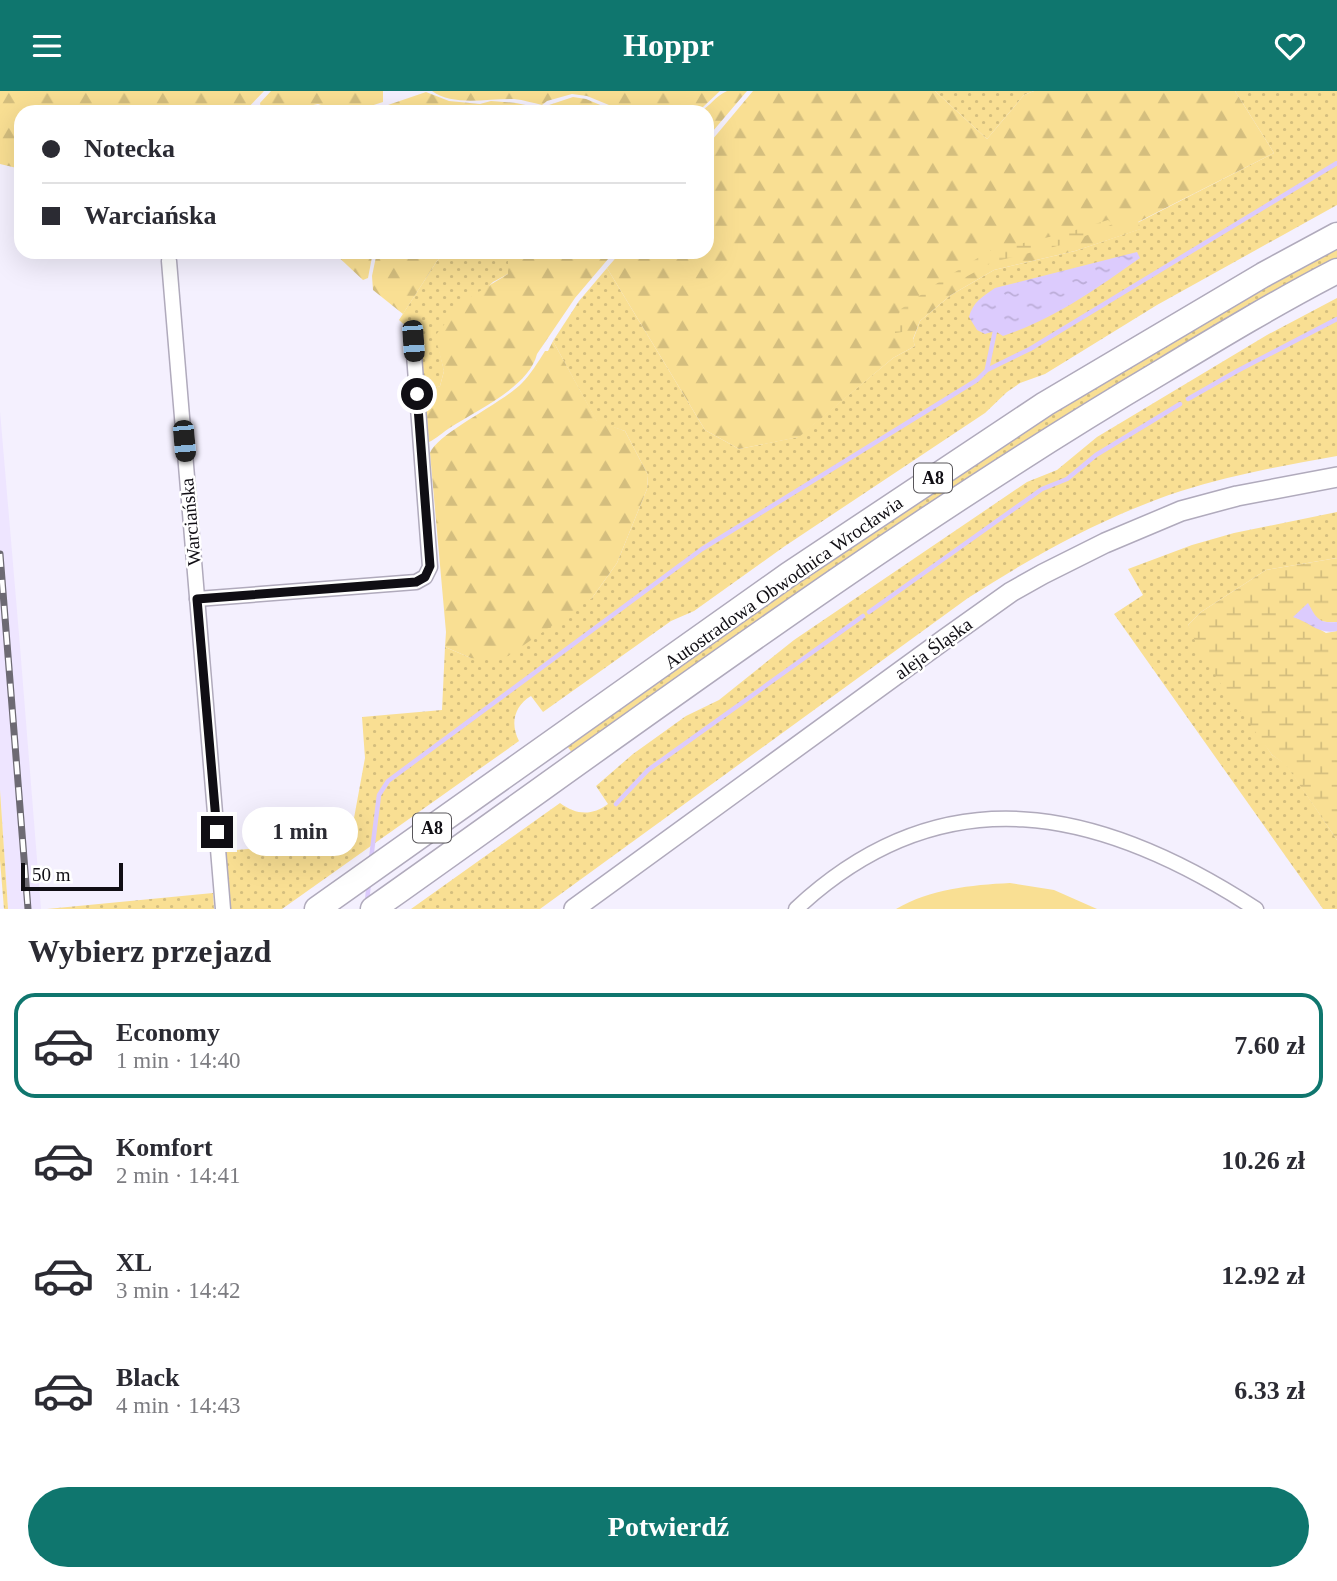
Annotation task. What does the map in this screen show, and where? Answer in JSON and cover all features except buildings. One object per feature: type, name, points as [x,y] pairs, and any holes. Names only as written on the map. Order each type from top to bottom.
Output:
[{"type":"highway","name":"Autostradowa Obwodnica Wrocławia","points":[[317,909],[788,575],[1045,404],[1263,275],[1337,236]]},
{"type":"highway","name":"Autostradowa Obwodnica Wrocławia","points":[[373,909],[813,597],[1050,438],[1292,294],[1337,271]]},
{"type":"street","name":"Warciańska","points":[[169,261],[223,909]]},
{"type":"street","points":[[197,599],[416,582],[425,577],[430,566],[413,341]]},
{"type":"street","name":"aleja Śląska","points":[[575,909],[945,639],[1043,574],[1105,543],[1181,511],[1237,496],[1337,477]]},
{"type":"street","points":[[796,909],[843,872],[912,835],[966,821],[1008,817],[1055,821],[1083,827],[1145,849],[1213,882],[1256,909]]},
{"type":"shaded area","points":[[0,411],[41,909],[8,909],[0,790]]},
{"type":"green space","points":[[0,91],[264,91],[251,105],[14,105],[14,167],[0,164]]},
{"type":"green space","points":[[271,91],[383,91],[383,102],[374,105],[260,103]]},
{"type":"green space","points":[[432,91],[720,91],[705,105],[609,105],[587,96],[572,94],[542,105],[514,99],[472,101],[441,96]]},
{"type":"green space","points":[[727,91],[747,91],[714,130],[714,105],[708,105]]},
{"type":"green space","points":[[753,91],[935,91],[987,139],[1024,95],[1034,91],[1235,91],[1274,153],[1138,222],[1141,229],[1075,251],[994,270],[951,295],[920,321],[913,339],[915,346],[893,358],[799,437],[739,449],[705,430],[607,268],[615,259],[714,259],[714,138]]},
{"type":"green space","points":[[935,91],[1034,91],[1024,95],[987,139]]},
{"type":"green space","points":[[1235,91],[1337,91],[1337,205],[1157,305],[1045,374],[1020,383],[985,413],[785,546],[694,611],[671,621],[543,712],[531,696],[525,700],[517,710],[514,722],[519,741],[282,909],[230,909],[225,851],[350,840],[365,758],[362,717],[442,710],[445,647],[471,658],[592,598],[617,563],[647,489],[648,475],[625,431],[597,422],[553,341],[579,301],[607,268],[705,430],[739,449],[798,437],[893,358],[915,346],[913,340],[920,321],[951,295],[994,270],[1075,251],[1140,229],[1137,223],[1274,153]]},
{"type":"green space","points":[[426,92],[449,101],[480,104],[491,101],[526,105],[388,105]]},
{"type":"green space","points":[[573,97],[600,105],[549,105]]},
{"type":"green space","points":[[1108,220],[1113,224],[1069,243],[993,262],[944,289],[910,315],[902,332],[895,333],[895,323],[901,309],[989,251]]},
{"type":"green space","points":[[1337,247],[1337,258],[1304,276],[573,754],[567,746],[847,549],[1017,436],[1136,363]]},
{"type":"green space","points":[[340,259],[372,259],[368,278],[363,280]]},
{"type":"green space","points":[[376,259],[439,259],[403,314],[373,290],[372,276]]},
{"type":"green space","points":[[508,259],[508,274],[493,282],[436,336],[444,371],[440,386],[425,394],[421,340],[399,320],[437,261]]},
{"type":"green space","points":[[508,259],[608,259],[575,298],[524,377],[501,397],[429,442],[425,394],[440,386],[444,371],[435,336],[462,302],[508,274]]},
{"type":"green space","points":[[1337,298],[1337,456],[1259,471],[1181,491],[1125,512],[1045,552],[968,598],[540,909],[411,909],[560,803],[584,813],[596,811],[608,804],[596,786],[633,754],[686,716],[719,700],[794,640],[1027,482],[1057,470],[1097,437],[1267,335]]},
{"type":"green space","points":[[553,341],[597,421],[625,431],[648,475],[647,489],[617,563],[592,598],[508,656],[491,660],[471,658],[445,647],[446,632],[430,453],[445,436],[522,383]]},
{"type":"green space","points":[[1337,512],[1337,558],[1266,570],[1201,612],[1188,625],[1272,755],[1286,764],[1337,840],[1337,909],[1323,909],[1114,614],[1143,595],[1128,569],[1192,545],[1234,533]]},
{"type":"green space","points":[[1337,558],[1337,622],[1294,617],[1326,633],[1337,631],[1337,840],[1286,765],[1272,755],[1218,680],[1199,650],[1188,625],[1201,612],[1266,570]]},
{"type":"green space","points":[[0,790],[8,909],[4,909],[0,860]]},
{"type":"green space","points":[[1010,883],[1054,890],[1097,909],[896,909],[937,893]]},
{"type":"green space","points":[[213,893],[214,909],[47,909]]},
{"type":"water","points":[[1137,252],[1140,258],[1107,281],[1057,312],[1022,329],[1003,336],[995,331],[985,334],[977,330],[969,317],[982,297],[995,288]]},
{"type":"water","points":[[1308,603],[1319,619],[1337,622],[1337,631],[1319,630],[1293,617]]},
{"type":"waterway","points":[[371,859],[379,795],[388,781],[702,549],[977,380],[987,370],[1030,349],[1337,163]]},
{"type":"waterway","points":[[1188,399],[1337,319]]},
{"type":"waterway","points":[[987,369],[995,331]]},
{"type":"waterway","points":[[869,612],[1042,489],[1067,479],[1096,455],[1180,404]]},
{"type":"waterway","points":[[616,804],[648,770],[863,616]]},
{"type":"waterway","points":[[367,901],[369,882]]},
{"type":"railway","points":[[0,554],[28,909]]},
{"type":"route","points":[[217,832],[197,599],[416,582],[425,577],[430,566],[417,394]]}]
